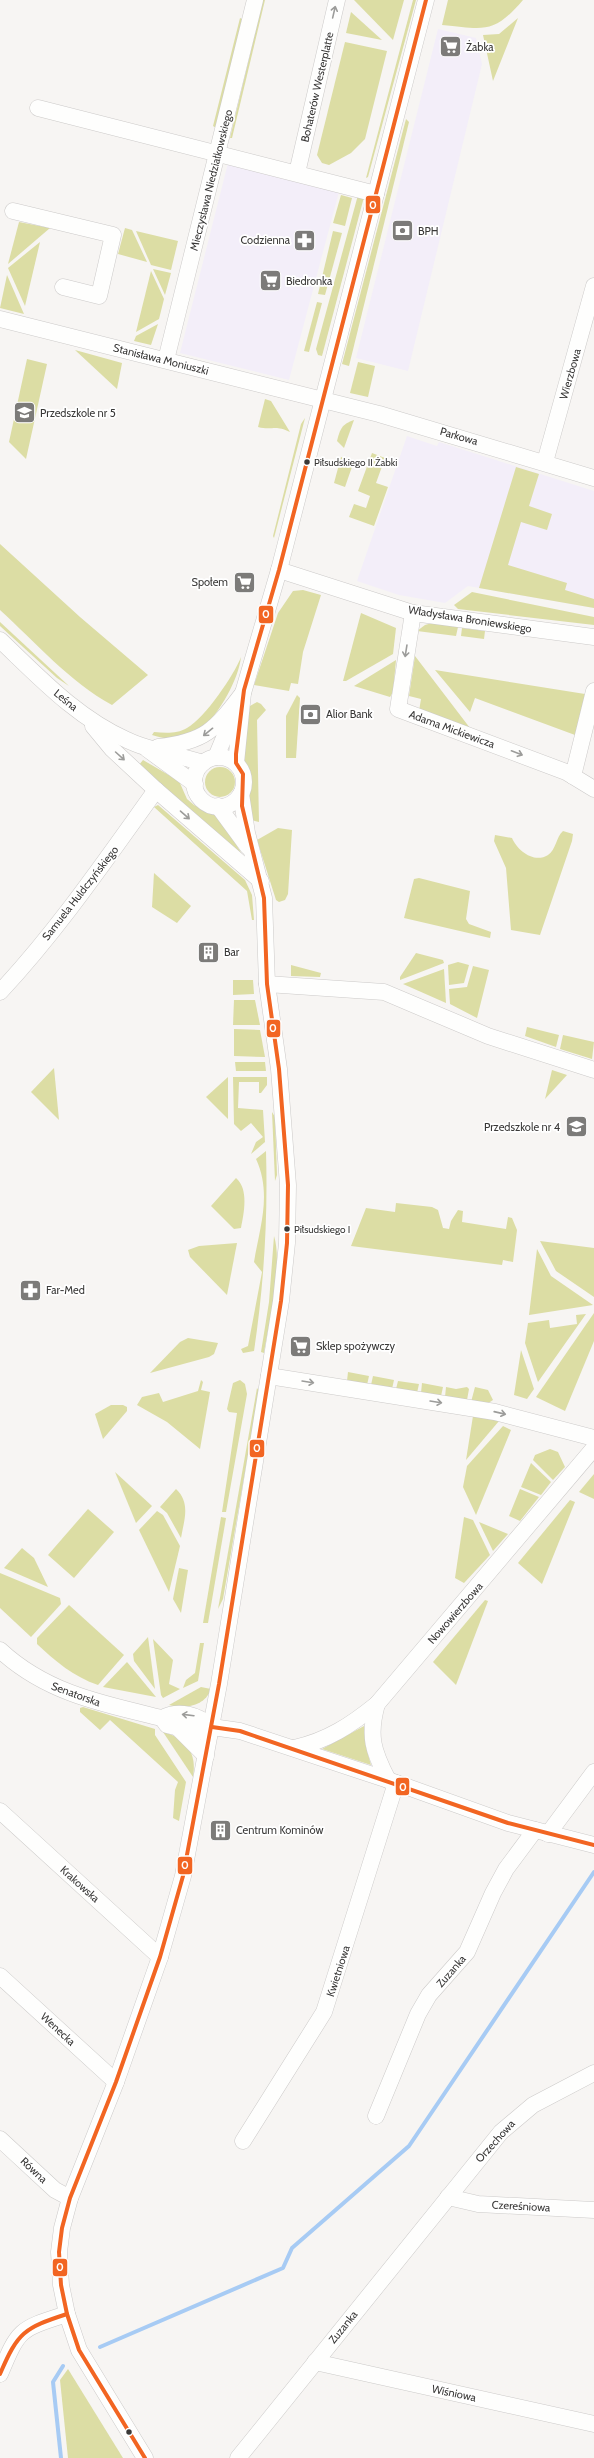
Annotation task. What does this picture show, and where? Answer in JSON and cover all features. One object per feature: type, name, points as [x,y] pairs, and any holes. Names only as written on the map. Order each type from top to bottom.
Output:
[{"type":"street","name":"Mieczysława Niedziałkowskiego","points":[[166,360],[255,0]]},
{"type":"street","name":"Bohaterów Westerplatte","points":[[297,173],[337,0]]},
{"type":"street","points":[[241,794],[232,803],[218,806],[207,803],[201,798],[195,784],[198,769],[209,760],[243,693],[279,570],[426,0]]},
{"type":"street","points":[[38,108],[376,194]]},
{"type":"street","points":[[13,211],[113,235],[99,296],[63,287]]},
{"type":"street","name":"Wierzbowa","points":[[545,462],[594,286]]},
{"type":"street","name":"Stanisława Moniuszki","points":[[0,319],[323,399]]},
{"type":"street","name":"Parkowa","points":[[323,399],[545,462],[594,478]]},
{"type":"street","name":"Władysława Broniewskiego","points":[[279,570],[413,612],[594,637]]},
{"type":"street","name":"Adama Mickiewicza","points":[[413,612],[398,709],[573,776],[594,789]]},
{"type":"street","name":"Leśna","points":[[0,640],[60,696],[85,716],[113,734],[147,747],[209,760]]},
{"type":"street","points":[[573,776],[594,692]]},
{"type":"street","points":[[147,747],[175,745],[200,738],[227,714],[243,693]]},
{"type":"street","points":[[236,763],[243,693]]},
{"type":"street","points":[[85,716],[112,749],[156,790],[261,881]]},
{"type":"street","name":"Leśna","points":[[147,747],[195,784]]},
{"type":"street","points":[[145,2458],[79,2350],[67,2314],[61,2285],[59,2252],[62,2228],[70,2198],[116,2082],[160,1957],[183,1876],[212,1727],[269,1376],[284,1272],[288,1185],[279,1069],[267,984],[264,898],[261,881],[253,855],[241,794],[243,774],[236,763],[225,758],[209,760]]},
{"type":"street","name":"Samuela Huldczyńskiego","points":[[0,992],[22,968],[108,857],[156,790]]},
{"type":"street","points":[[218,806],[253,855]]},
{"type":"street","points":[[267,984],[384,992],[488,1036],[594,1070]]},
{"type":"street","points":[[269,1376],[495,1412],[594,1438]]},
{"type":"street","name":"Nowowierzbowa","points":[[293,1748],[315,1742],[346,1728],[377,1704],[594,1448]]},
{"type":"street","name":"Senatorska","points":[[0,1650],[18,1665],[59,1690],[93,1702],[162,1718],[171,1713],[200,1717],[212,1727]]},
{"type":"street","points":[[377,1704],[371,1727],[372,1743],[392,1781]]},
{"type":"street","name":"Senatorska","points":[[162,1718],[167,1726],[179,1729],[196,1732],[212,1727]]},
{"type":"street","points":[[212,1727],[240,1731],[541,1832],[594,1845]]},
{"type":"street","name":"Senatorska","points":[[179,1729],[206,1756]]},
{"type":"street","name":"Zuzanka","points":[[376,2116],[418,2014],[429,1995],[467,1952],[493,1893],[506,1869],[594,1772]]},
{"type":"street","name":"Kwietniowa","points":[[243,2141],[324,2012],[392,1781]]},
{"type":"street","name":"Krakowska","points":[[0,1811],[160,1957]]},
{"type":"street","name":"Wenecka","points":[[0,1976],[116,2082]]},
{"type":"street","name":"Orzechowa","points":[[448,2197],[501,2132],[515,2119],[533,2105],[594,2073]]},
{"type":"street","name":"Równa","points":[[0,2139],[56,2190],[70,2198]]},
{"type":"street","name":"Zuzanka","points":[[238,2458],[448,2197]]},
{"type":"street","name":"Czereśniowa","points":[[448,2197],[478,2204],[594,2210]]},
{"type":"street","points":[[1,2367],[19,2334],[30,2326],[67,2314]]},
{"type":"street","name":"Wiśniowa","points":[[315,2362],[594,2424]]},
{"type":"shaded area","points":[[438,29],[476,38],[482,64],[408,371],[356,358]]},
{"type":"shaded area","points":[[229,159],[340,188],[289,380],[180,353]]},
{"type":"shaded area","points":[[407,436],[437,446],[439,442],[594,491],[594,608],[468,586],[445,603],[399,595],[357,581]]},
{"type":"green space","points":[[263,0],[265,0],[232,138],[230,138]]},
{"type":"green space","points":[[354,0],[404,0],[393,40]]},
{"type":"green space","points":[[413,0],[416,0],[368,177],[366,178]]},
{"type":"green space","points":[[448,0],[523,0],[504,19],[495,24],[487,27],[468,28],[442,25]]},
{"type":"green space","points":[[351,12],[382,40],[346,33]]},
{"type":"green space","points":[[240,18],[242,19],[216,128],[213,126]]},
{"type":"green space","points":[[518,18],[493,81],[483,35],[499,34]]},
{"type":"green space","points":[[345,42],[387,51],[365,139],[351,153],[329,165],[322,163],[317,155]]},
{"type":"green space","points":[[406,119],[409,122],[349,366],[342,364]]},
{"type":"green space","points":[[341,195],[352,198],[345,226],[333,223]]},
{"type":"green space","points":[[358,195],[364,197],[322,356],[318,355],[316,349]]},
{"type":"green space","points":[[19,222],[50,228],[8,264]]},
{"type":"green space","points":[[125,228],[132,230],[147,262],[118,254]]},
{"type":"green space","points":[[136,231],[178,241],[171,270],[151,265]]},
{"type":"green space","points":[[333,231],[342,233],[325,295],[318,294]]},
{"type":"green space","points":[[40,242],[25,306],[8,268]]},
{"type":"green space","points":[[153,269],[171,273],[165,295]]},
{"type":"green space","points":[[151,271],[164,299],[159,319],[136,332]]},
{"type":"green space","points":[[7,275],[24,314],[0,308]]},
{"type":"green space","points":[[317,302],[322,303],[309,352],[304,351]]},
{"type":"green space","points":[[158,324],[151,345],[134,341],[136,336]]},
{"type":"green space","points":[[75,350],[122,363],[117,389]]},
{"type":"green space","points":[[27,359],[47,364],[26,459],[9,442]]},
{"type":"green space","points":[[358,362],[375,366],[368,397],[350,393]]},
{"type":"green space","points":[[265,399],[271,401],[290,432],[280,428],[258,427]]},
{"type":"green space","points":[[305,418],[274,538],[273,536],[301,424]]},
{"type":"green space","points":[[354,420],[344,448],[337,441],[339,433],[344,425]]},
{"type":"green space","points":[[372,453],[385,458],[376,483],[388,487],[374,526],[349,517],[354,504],[366,508],[370,496],[358,491]]},
{"type":"green space","points":[[341,457],[354,461],[345,487],[334,483]]},
{"type":"green space","points":[[516,467],[539,474],[529,506],[552,514],[547,530],[521,522],[508,565],[567,583],[565,590],[594,599],[594,608],[479,588]]},
{"type":"green space","points":[[0,544],[80,617],[148,675],[112,705],[82,685],[53,661],[0,610]]},
{"type":"green space","points":[[303,590],[321,595],[303,652],[298,684],[291,683],[289,691],[254,685],[278,613],[293,591]]},
{"type":"green space","points":[[472,592],[594,617],[594,625],[458,609],[454,605]]},
{"type":"green space","points":[[361,613],[396,628],[393,654],[346,681],[343,681]]},
{"type":"green space","points":[[0,622],[69,686],[57,678],[0,626]]},
{"type":"green space","points":[[432,623],[458,627],[456,636],[417,631],[425,625]]},
{"type":"green space","points":[[462,628],[485,631],[484,639],[461,636]]},
{"type":"green space","points":[[415,656],[473,732],[419,711],[421,699],[409,696]]},
{"type":"green space","points":[[241,657],[236,675],[227,696],[215,714],[202,728],[196,732],[173,739],[152,735],[154,732],[167,733],[179,731],[194,723],[218,696]]},
{"type":"green space","points":[[396,660],[393,692],[390,697],[354,686]]},
{"type":"green space","points":[[435,670],[585,694],[575,735],[475,698],[470,712]]},
{"type":"green space","points":[[297,695],[300,698],[296,758],[286,758],[286,716]]},
{"type":"green space","points":[[257,702],[266,710],[257,720],[259,822],[251,820],[249,801],[249,772],[242,760],[250,706]]},
{"type":"green space","points":[[143,760],[179,781],[187,799],[194,805],[210,814],[218,814],[243,856],[139,765]]},
{"type":"green space","points":[[220,767],[231,771],[235,782],[231,793],[220,797],[209,793],[205,782],[209,771]]},
{"type":"green space","points":[[158,805],[245,880],[252,895],[254,920],[252,920],[247,891],[154,807]]},
{"type":"green space","points":[[278,828],[292,830],[288,894],[285,900],[279,902],[276,900],[257,840]]},
{"type":"green space","points":[[563,831],[573,834],[572,841],[540,935],[511,930],[506,868],[494,841],[495,835],[512,838],[514,843],[522,851],[532,857],[537,858],[551,853]]},
{"type":"green space","points":[[154,873],[191,906],[177,923],[152,907]]},
{"type":"green space","points":[[419,878],[470,891],[466,919],[469,924],[491,932],[490,938],[404,918],[414,879]]},
{"type":"green space","points":[[416,953],[443,960],[444,963],[400,980],[400,977]]},
{"type":"green space","points":[[458,962],[469,965],[464,983],[449,985],[448,965]]},
{"type":"green space","points":[[291,965],[321,973],[320,977],[291,976]]},
{"type":"green space","points":[[473,966],[489,970],[477,1018],[450,1004],[449,989],[467,987]]},
{"type":"green space","points":[[444,969],[446,1003],[403,984]]},
{"type":"green space","points":[[233,980],[253,980],[254,994],[233,995]]},
{"type":"green space","points":[[234,1000],[255,1000],[260,1025],[233,1025]]},
{"type":"green space","points":[[527,1027],[559,1035],[556,1047],[525,1036]]},
{"type":"green space","points":[[234,1029],[260,1030],[265,1057],[234,1056]]},
{"type":"green space","points":[[563,1035],[594,1042],[592,1059],[560,1049]]},
{"type":"green space","points":[[235,1062],[265,1062],[266,1071],[236,1071]]},
{"type":"green space","points":[[54,1068],[59,1120],[31,1092]]},
{"type":"green space","points":[[552,1070],[567,1075],[545,1099]]},
{"type":"green space","points":[[228,1077],[228,1119],[206,1097]]},
{"type":"green space","points":[[233,1077],[267,1077],[267,1085],[261,1093],[259,1093],[259,1082],[239,1082],[238,1108],[263,1110],[265,1142],[251,1154],[256,1142],[263,1137],[251,1123],[241,1131],[234,1124]]},
{"type":"green space","points":[[272,1112],[275,1117],[277,1175],[275,1181]]},
{"type":"green space","points":[[266,1151],[266,1226],[260,1301],[254,1351],[243,1353],[241,1349],[248,1346],[262,1272],[254,1262],[264,1197],[261,1172],[256,1159]]},
{"type":"green space","points":[[236,1178],[243,1188],[244,1202],[241,1228],[234,1229],[211,1206]]},
{"type":"green space","points":[[396,1203],[432,1207],[438,1210],[443,1228],[449,1229],[451,1221],[458,1210],[463,1211],[462,1222],[506,1229],[508,1217],[512,1218],[517,1230],[513,1262],[503,1260],[502,1265],[351,1246],[366,1208],[395,1212]]},
{"type":"green space","points":[[274,1236],[277,1262],[276,1277],[264,1353],[261,1352],[269,1302]]},
{"type":"green space","points":[[540,1241],[594,1248],[594,1297],[556,1271]]},
{"type":"green space","points":[[237,1243],[227,1295],[190,1257],[188,1250],[199,1246]]},
{"type":"green space","points":[[537,1249],[551,1276],[593,1305],[529,1315]]},
{"type":"green space","points":[[594,1313],[594,1341],[565,1411],[536,1397]]},
{"type":"green space","points":[[586,1314],[538,1382],[525,1343],[528,1323],[549,1320],[550,1328],[577,1324],[576,1315]]},
{"type":"green space","points":[[188,1338],[218,1343],[214,1354],[209,1357],[150,1373],[180,1342]]},
{"type":"green space","points":[[521,1350],[534,1389],[527,1399],[514,1395]]},
{"type":"green space","points":[[348,1372],[369,1376],[367,1385],[347,1381]]},
{"type":"green space","points":[[373,1376],[394,1380],[392,1389],[371,1385]]},
{"type":"green space","points":[[201,1380],[203,1382],[201,1390],[210,1392],[200,1449],[167,1422],[137,1405],[142,1397],[159,1393],[163,1402],[198,1391]]},
{"type":"green space","points":[[240,1380],[245,1384],[247,1394],[226,1512],[222,1512],[237,1413],[229,1412],[227,1409],[233,1383]]},
{"type":"green space","points":[[398,1381],[419,1384],[417,1393],[396,1389]]},
{"type":"green space","points":[[422,1383],[443,1387],[441,1396],[421,1393]]},
{"type":"green space","points":[[446,1387],[456,1389],[467,1387],[469,1389],[467,1400],[445,1397]]},
{"type":"green space","points":[[475,1387],[488,1390],[493,1400],[487,1404],[471,1402]]},
{"type":"green space","points":[[257,1388],[259,1391],[223,1599],[218,1609]]},
{"type":"green space","points":[[111,1405],[123,1405],[127,1407],[127,1411],[103,1439],[95,1414]]},
{"type":"green space","points":[[473,1416],[499,1421],[466,1460]]},
{"type":"green space","points":[[503,1426],[511,1430],[476,1515],[463,1487],[467,1466]]},
{"type":"green space","points":[[550,1449],[558,1452],[565,1467],[553,1480],[533,1460],[535,1455]]},
{"type":"green space","points":[[531,1463],[551,1482],[541,1495],[521,1487]]},
{"type":"green space","points":[[115,1472],[152,1506],[136,1523]]},
{"type":"green space","points":[[594,1474],[594,1499],[579,1492]]},
{"type":"green space","points":[[176,1489],[181,1494],[185,1506],[185,1518],[181,1538],[167,1513],[160,1507]]},
{"type":"green space","points":[[520,1489],[539,1497],[520,1521],[509,1516]]},
{"type":"green space","points":[[570,1500],[575,1502],[542,1584],[518,1563]]},
{"type":"green space","points":[[88,1509],[114,1532],[74,1578],[48,1555]]},
{"type":"green space","points":[[157,1511],[163,1515],[180,1546],[169,1592],[139,1530]]},
{"type":"green space","points":[[221,1517],[226,1518],[208,1623],[203,1623]]},
{"type":"green space","points":[[464,1517],[473,1520],[490,1555],[464,1583],[455,1578]]},
{"type":"green space","points":[[479,1522],[508,1534],[493,1551]]},
{"type":"green space","points":[[22,1548],[34,1558],[48,1587],[4,1568]]},
{"type":"green space","points":[[179,1568],[188,1570],[181,1613],[173,1599]]},
{"type":"green space","points":[[0,1573],[60,1598],[61,1604],[31,1637],[0,1608]]},
{"type":"green space","points":[[485,1600],[488,1601],[456,1685],[433,1662]]},
{"type":"green space","points":[[69,1605],[124,1655],[98,1685],[81,1678],[65,1668],[37,1644],[37,1638]]},
{"type":"green space","points":[[148,1637],[155,1689],[134,1661],[133,1654]]},
{"type":"green space","points":[[153,1639],[173,1660],[169,1684],[180,1689],[163,1698],[161,1695]]},
{"type":"green space","points":[[200,1643],[204,1643],[198,1681],[183,1688],[186,1680],[195,1673]]},
{"type":"green space","points":[[127,1662],[156,1697],[103,1687]]},
{"type":"green space","points":[[201,1687],[211,1689],[204,1700],[199,1703],[181,1707],[169,1705]]},
{"type":"green space","points":[[83,1707],[155,1729],[155,1735],[186,1782],[179,1821],[173,1818],[175,1790],[178,1782],[110,1720],[100,1730],[80,1712],[80,1708]]},
{"type":"green space","points":[[364,1726],[366,1747],[371,1765],[322,1749]]},
{"type":"green space","points":[[163,1732],[178,1738],[184,1743],[192,1754],[194,1769],[193,1777]]},
{"type":"green space","points":[[68,2369],[123,2458],[68,2458],[60,2380]]},
{"type":"waterway","points":[[100,2347],[283,2268],[292,2248],[409,2146],[594,1872]]},
{"type":"waterway","points":[[61,2458],[53,2382],[63,2366]]},
{"type":"transit line","name":"0","points":[[145,2458],[79,2350],[67,2314],[61,2285],[59,2252],[62,2228],[70,2198],[116,2082],[160,1957],[183,1876],[219,1684],[281,1301],[287,1243],[288,1185],[279,1069],[267,984],[264,898],[242,806],[243,774],[236,763],[244,690],[279,570],[426,0]]},
{"type":"transit line","name":"0","points":[[212,1727],[240,1731],[508,1823],[594,1845]]},
{"type":"transit line","name":"0","points":[[0,2374],[12,2349],[24,2334],[41,2323],[67,2314]]},
{"type":"place","name":"Żabka","points":[[451,47]]},
{"type":"place","name":"BPH","points":[[403,231]]},
{"type":"place","name":"Codzienna","points":[[305,240]]},
{"type":"place","name":"Biedronka","points":[[271,281]]},
{"type":"place","name":"Przedszkole nr 5","points":[[25,413]]},
{"type":"place","name":"Piłsudskiego II Żabki","points":[[307,462]]},
{"type":"place","name":"Społem","points":[[244,582]]},
{"type":"place","name":"Alior Bank","points":[[310,714]]},
{"type":"place","name":"Bar","points":[[208,952]]},
{"type":"place","name":"Przedszkole nr 4","points":[[576,1127]]},
{"type":"place","name":"Piłsudskiego I","points":[[287,1229]]},
{"type":"place","name":"Far-Med","points":[[30,1290]]},
{"type":"place","name":"Sklep spożywczy","points":[[300,1346]]},
{"type":"place","name":"Centrum Kominów","points":[[220,1830]]}]
